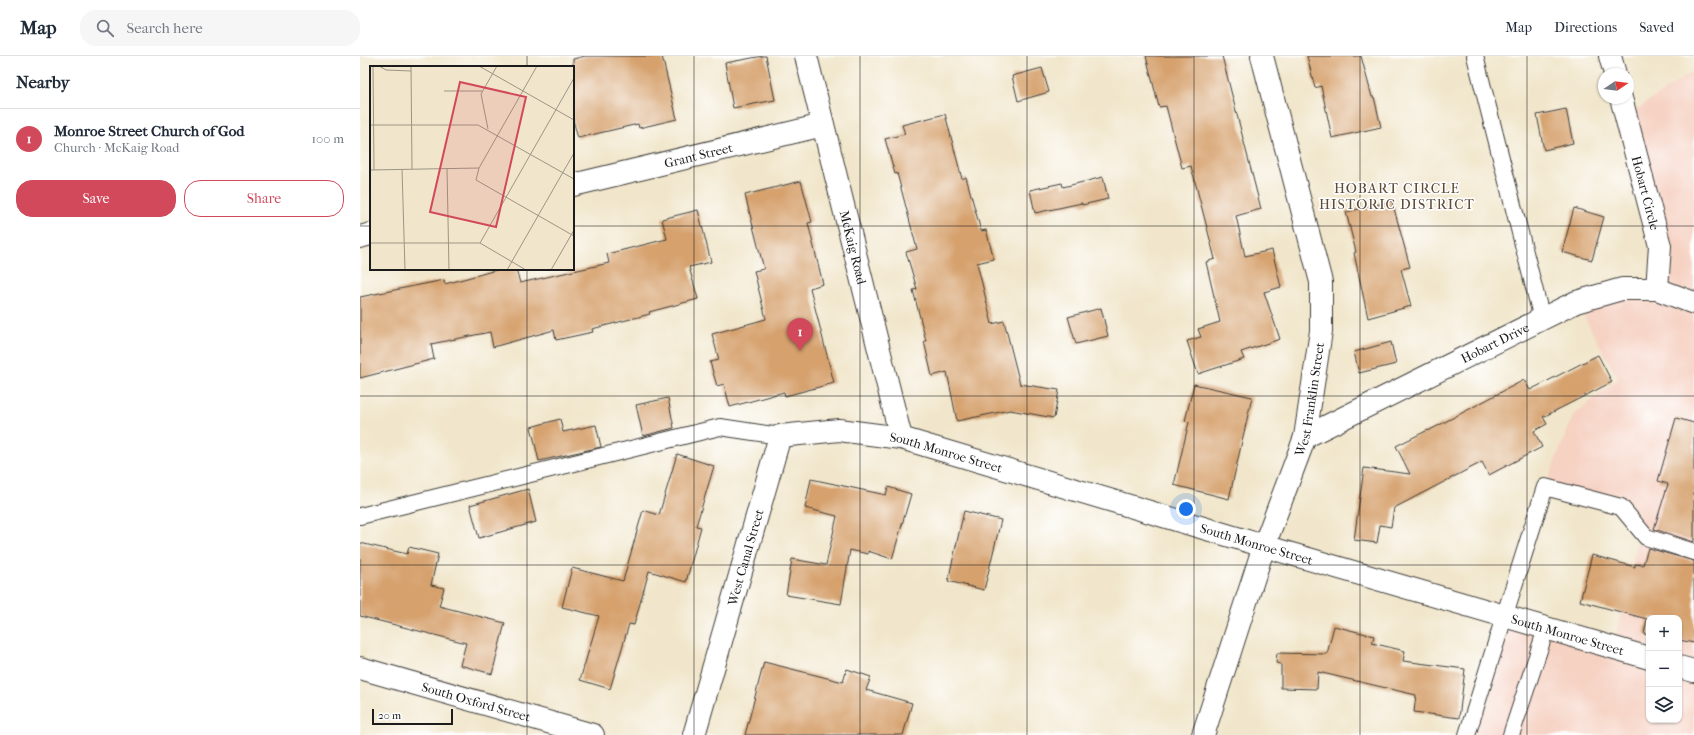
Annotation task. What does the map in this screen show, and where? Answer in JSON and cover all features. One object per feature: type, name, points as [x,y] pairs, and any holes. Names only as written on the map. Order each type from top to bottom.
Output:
[{"type":"street","name":"McKaig Road","points":[[806,56],[901,438]]},
{"type":"street","name":"West Franklin Street","points":[[1203,735],[1264,546],[1305,438],[1321,330],[1321,282],[1262,56]]},
{"type":"street","points":[[1610,56],[1613,68]]},
{"type":"street","name":"Hobart Circle","points":[[1623,104],[1660,246],[1657,289]]},
{"type":"street","name":"Grant Street","points":[[574,185],[823,125]]},
{"type":"street","points":[[360,237],[370,234]]},
{"type":"street","name":"Hobart Drive","points":[[1305,438],[1576,302],[1622,289],[1657,289],[1694,303]]},
{"type":"street","name":"South Monroe Street","points":[[780,436],[839,430],[901,438],[1646,657]]},
{"type":"street","name":"West Canal Street","points":[[694,735],[780,436]]},
{"type":"street","name":"South Oxford Street","points":[[360,668],[593,735]]},
{"type":"street","points":[[1682,668],[1694,672]]},
{"type":"lane","points":[[1475,56],[1542,318]]},
{"type":"lane","points":[[360,516],[720,426],[780,436]]},
{"type":"lane","points":[[1467,735],[1545,487],[1621,507],[1646,537],[1694,552]]},
{"type":"lane","points":[[1511,735],[1546,628]]},
{"type":"shaded area","points":[[1694,71],[1694,735],[1467,735],[1504,616],[1613,647],[1640,531],[1621,507],[1545,487],[1573,416],[1618,379],[1576,302],[1657,289],[1626,116]]},
{"type":"building","points":[[585,56],[662,56],[677,119],[639,128],[638,124],[578,138],[574,124],[573,59]]},
{"type":"building","points":[[766,56],[775,100],[733,108],[725,63]]},
{"type":"building","points":[[1146,56],[1222,56],[1261,209],[1236,216],[1245,256],[1272,250],[1281,287],[1264,292],[1280,339],[1241,352],[1244,359],[1198,374],[1187,341],[1201,337],[1198,329],[1220,322],[1206,262],[1215,259],[1191,166],[1182,168],[1166,106],[1159,107]]},
{"type":"building","points":[[1307,56],[1361,56],[1372,97],[1374,97],[1381,127],[1332,138],[1321,86],[1315,88]]},
{"type":"building","points":[[1042,68],[1049,92],[1018,101],[1012,76]]},
{"type":"building","points":[[1566,109],[1573,143],[1544,150],[1537,115]]},
{"type":"building","points":[[945,114],[962,179],[966,177],[981,231],[986,230],[994,259],[977,263],[992,324],[1004,321],[1020,384],[1059,390],[1054,418],[1010,410],[957,421],[947,372],[932,376],[924,341],[926,341],[913,290],[917,289],[906,252],[917,249],[897,173],[895,174],[885,139],[905,134],[902,125]]},
{"type":"building","points":[[1103,177],[1108,199],[1035,213],[1030,190],[1062,183],[1063,187]]},
{"type":"building","points":[[801,181],[812,222],[808,223],[823,284],[810,288],[834,383],[785,396],[784,392],[730,407],[724,384],[717,386],[710,362],[719,360],[712,334],[766,319],[754,271],[764,269],[745,195]]},
{"type":"building","points":[[1392,201],[1410,267],[1401,269],[1411,306],[1368,318],[1354,253],[1356,252],[1346,212]]},
{"type":"building","points":[[1574,208],[1604,217],[1592,260],[1562,252]]},
{"type":"building","points":[[698,210],[711,262],[689,267],[698,299],[649,312],[650,314],[592,329],[593,332],[556,340],[554,330],[493,347],[490,332],[431,344],[434,359],[360,378],[360,297],[444,280],[445,284],[496,270],[516,270],[520,283],[609,263],[607,254],[667,239],[662,219]]},
{"type":"building","points":[[1101,308],[1108,336],[1076,344],[1068,317]]},
{"type":"building","points":[[1391,342],[1396,364],[1359,373],[1354,352]]},
{"type":"building","points":[[1598,355],[1612,382],[1543,417],[1547,424],[1534,431],[1542,447],[1489,475],[1482,462],[1394,508],[1391,527],[1380,525],[1377,543],[1354,540],[1364,468],[1410,474],[1396,446],[1428,431],[1524,380],[1530,390]]},
{"type":"building","points":[[1194,384],[1252,397],[1229,499],[1174,485],[1189,422],[1185,421]]},
{"type":"building","points":[[668,398],[674,428],[643,436],[636,405]]},
{"type":"building","points":[[1676,418],[1694,423],[1694,542],[1654,529],[1668,484],[1658,481]]},
{"type":"building","points":[[560,419],[563,432],[596,425],[601,447],[539,461],[531,427]]},
{"type":"building","points":[[677,454],[714,466],[696,526],[701,527],[686,582],[649,571],[634,625],[629,624],[610,689],[580,680],[599,616],[562,607],[572,568],[623,581],[643,510],[659,515]]},
{"type":"building","points":[[811,479],[886,495],[888,487],[911,494],[892,559],[868,551],[868,554],[850,550],[841,604],[786,595],[792,559],[826,565],[837,516],[805,508]]},
{"type":"building","points":[[528,489],[536,522],[479,538],[470,505]]},
{"type":"building","points":[[964,511],[1001,520],[984,590],[948,581]]},
{"type":"building","points":[[360,543],[407,554],[409,547],[438,554],[431,585],[444,588],[439,606],[505,623],[492,674],[460,665],[466,643],[360,616]]},
{"type":"building","points":[[1648,548],[1694,561],[1694,643],[1682,641],[1682,615],[1646,615],[1646,619],[1580,601],[1592,555],[1635,567],[1635,564],[1643,565]]},
{"type":"building","points":[[1646,624],[1646,634],[1644,634]]},
{"type":"building","points":[[1334,626],[1374,636],[1372,643],[1405,651],[1403,661],[1465,669],[1459,718],[1414,712],[1416,695],[1318,672],[1317,689],[1281,688],[1281,664],[1276,663],[1277,653],[1327,654]]},
{"type":"building","points":[[764,662],[843,682],[847,669],[871,677],[866,690],[912,703],[903,735],[745,735]]},
{"type":"place","name":"Monroe Street Church of God","points":[[800,351]]},
{"type":"district","name":"HOBART CIRCLE HISTORIC DISTRICT","points":[[1397,196]]}]
